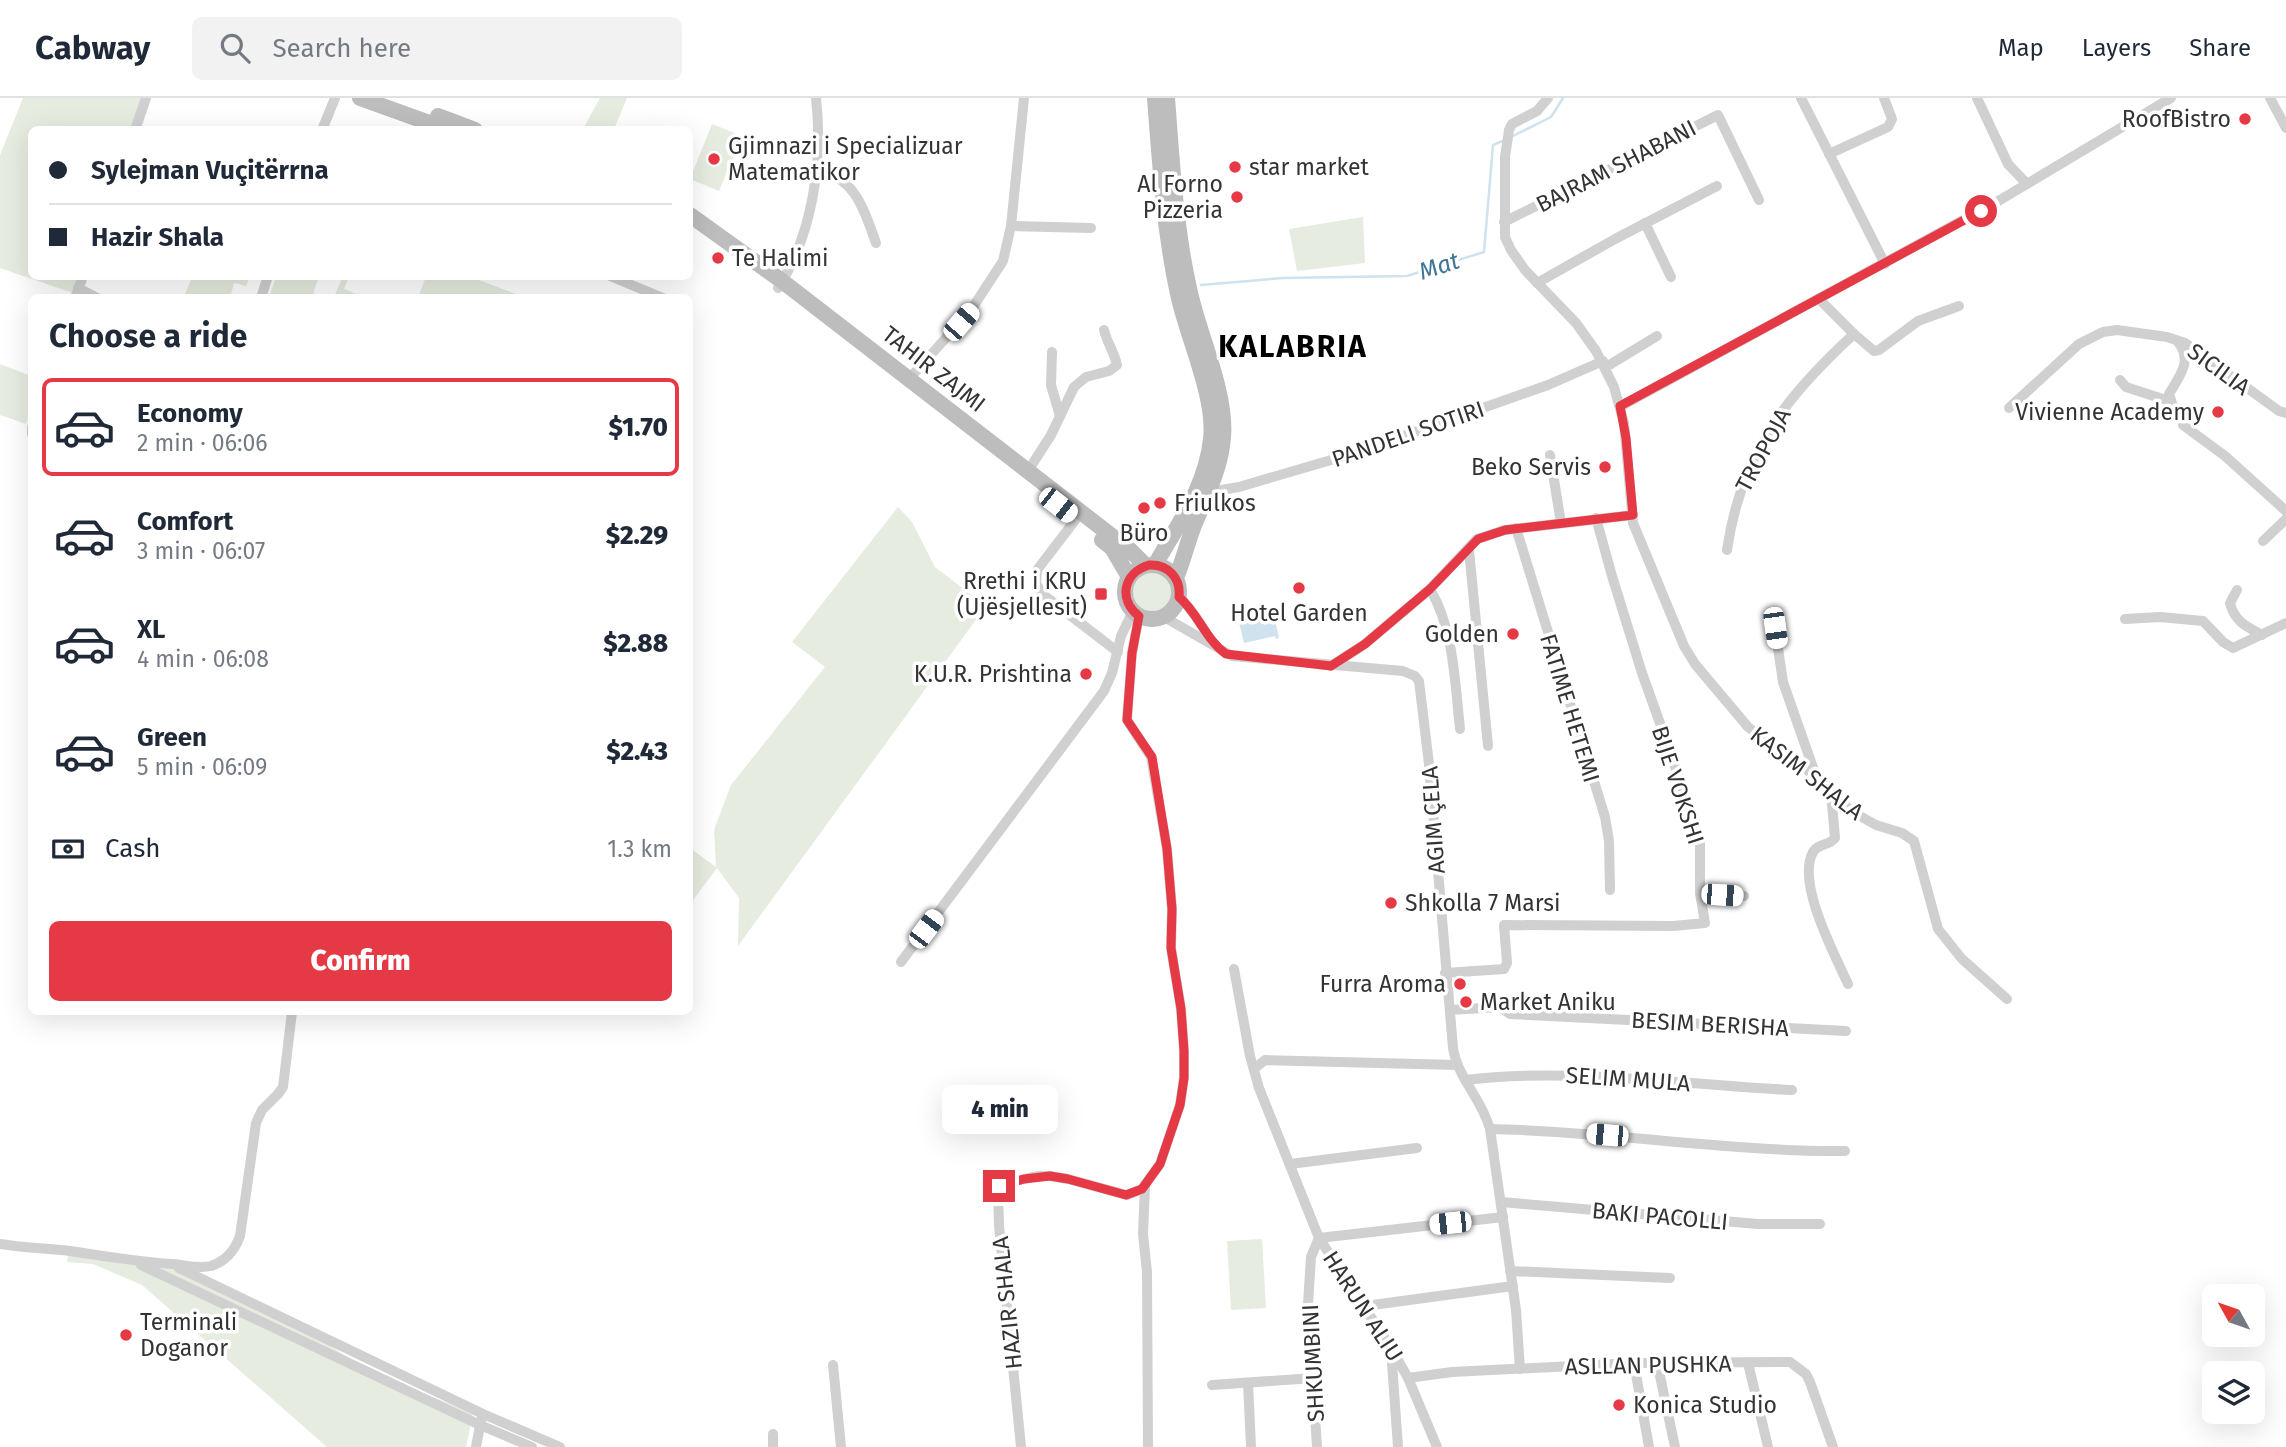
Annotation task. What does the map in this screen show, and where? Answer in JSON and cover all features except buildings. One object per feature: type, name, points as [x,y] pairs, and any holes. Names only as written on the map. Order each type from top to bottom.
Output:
[{"type":"street","points":[[136,126],[146,98]]},
{"type":"street","points":[[324,126],[335,98]]},
{"type":"street","points":[[360,98],[438,126]]},
{"type":"street","points":[[387,98],[464,126]]},
{"type":"street","points":[[780,285],[799,244],[817,171],[817,98]]},
{"type":"street","points":[[909,379],[971,310],[996,274],[1006,253],[1024,98]]},
{"type":"street","points":[[1150,565],[1168,569],[1180,588],[1175,607],[1164,617],[1152,620],[1136,613],[1125,595],[1129,577],[1150,565],[1184,518],[1198,489],[1209,454],[1212,425],[1173,270],[1155,98]]},
{"type":"street","points":[[1167,98],[1184,266],[1223,413],[1222,446],[1209,492],[1176,578]]},
{"type":"street","points":[[1504,222],[1507,138],[1512,124],[1536,111],[1548,98]]},
{"type":"street","points":[[1801,98],[1885,264]]},
{"type":"street","points":[[1829,153],[1888,128],[1892,119],[1884,98]]},
{"type":"street","points":[[1977,98],[2008,164],[2027,184]]},
{"type":"street","points":[[1620,406],[1885,264],[2171,98]]},
{"type":"street","points":[[2270,98],[2286,128]]},
{"type":"street","name":"BAJRAM SHABANI","points":[[1504,222],[1718,115],[1759,200]]},
{"type":"street","points":[[817,171],[838,176],[851,189],[866,215],[876,243]]},
{"type":"street","points":[[1537,283],[1717,186]]},
{"type":"street","name":"TAHIR ZAJMI","points":[[693,217],[1112,548],[1129,577]]},
{"type":"street","name":"KASIM SHALA","points":[[1504,222],[1505,237],[1511,250],[1537,283],[1581,329],[1604,364],[1620,406],[1626,438],[1636,535],[1680,637],[1695,664],[1748,727],[1817,779],[1862,818],[1902,833],[1914,841],[1938,929],[1962,959],[2007,999]]},
{"type":"street","points":[[1645,223],[1671,277]]},
{"type":"street","name":"TAHIR ZAJMI","points":[[693,226],[780,285],[909,379],[1150,565]]},
{"type":"street","points":[[1011,226],[1091,228]]},
{"type":"street","points":[[620,280],[653,294]]},
{"type":"street","points":[[1819,299],[1869,348],[1879,350],[1918,321],[1959,306]]},
{"type":"street","points":[[1028,471],[1079,382],[1086,377],[1109,371],[1117,365],[1115,353],[1107,342],[1104,330]]},
{"type":"street","name":"SICILIA","points":[[2008,408],[2078,344],[2103,332],[2117,330],[2176,339],[2192,347],[2264,401],[2286,413]]},
{"type":"street","name":"TROPOJA","points":[[1727,550],[1738,496],[1771,426],[1800,387],[1854,334]]},
{"type":"street","name":"PANDELI SOTIRI","points":[[1209,492],[1239,487],[1328,462],[1604,364],[1657,336]]},
{"type":"street","points":[[2120,380],[2126,387],[2171,404],[2169,394],[2185,367],[2186,360],[2186,354],[2176,339]]},
{"type":"street","points":[[1052,352],[1051,385],[1060,416]]},
{"type":"street","points":[[2183,425],[2225,456],[2286,511]]},
{"type":"street","points":[[1550,455],[1561,523]]},
{"type":"street","points":[[1488,746],[1469,550],[1472,542],[1516,528],[1633,515]]},
{"type":"street","name":"BIJE VOKSHI","points":[[1445,974],[1507,967],[1504,925],[1673,926],[1705,923],[1700,893],[1700,844],[1642,673],[1596,517]]},
{"type":"street","points":[[1076,519],[1037,570],[1036,584],[1045,596],[1118,652]]},
{"type":"street","points":[[2263,541],[2286,519]]},
{"type":"street","name":"FATIME HETEMI","points":[[1516,528],[1605,817],[1609,841],[1610,890]]},
{"type":"street","points":[[1331,666],[1365,644],[1430,589],[1456,560],[1469,550]]},
{"type":"street","points":[[1430,589],[1439,606],[1446,634],[1460,729]]},
{"type":"street","points":[[2237,590],[2230,603],[2236,619],[2262,635]]},
{"type":"street","points":[[1179,597],[1191,607],[1216,646]]},
{"type":"street","points":[[901,962],[1104,691],[1112,673],[1121,636],[1136,613]]},
{"type":"street","points":[[1136,613],[1127,720],[1152,757],[1167,849],[1172,909],[1171,948],[1181,1009],[1184,1051],[1184,1078],[1177,1116],[1160,1164],[1145,1186],[1143,1234],[1146,1272],[1148,1447]]},
{"type":"street","name":"AGIM ÇELA","points":[[1164,617],[1232,656],[1403,671],[1415,676],[1419,681],[1429,764],[1453,1048],[1457,1065],[1481,1105],[1490,1129],[1513,1286],[1520,1369]]},
{"type":"street","points":[[2125,620],[2160,617],[2203,621],[2222,642],[2233,648],[2286,623]]},
{"type":"street","points":[[1775,628],[1783,682],[1817,779]]},
{"type":"street","points":[[1831,793],[1835,838],[1814,850],[1809,875],[1821,924],[1848,984]]},
{"type":"street","points":[[1700,893],[1744,896]]},
{"type":"street","name":"HARUN ALIU","points":[[1234,970],[1254,1069],[1319,1238],[1391,1346],[1408,1378],[1437,1447]]},
{"type":"street","name":"BESIM BERISHA","points":[[1450,1010],[1500,1007],[1510,1014],[1846,1031]]},
{"type":"street","points":[[0,1244],[174,1265],[203,1267],[223,1260],[236,1246],[243,1226],[256,1123],[262,1110],[283,1087],[292,1015]]},
{"type":"street","points":[[1254,1069],[1265,1060],[1457,1065]]},
{"type":"street","name":"SELIM MULA","points":[[1465,1080],[1502,1075],[1552,1074],[1792,1090]]},
{"type":"street","points":[[1490,1129],[1581,1132],[1794,1150],[1845,1151]]},
{"type":"street","points":[[1290,1164],[1417,1148]]},
{"type":"street","name":"HAZIR SHALA","points":[[1021,1447],[999,1226],[998,1190],[1002,1184],[1037,1176],[1068,1179],[1126,1195],[1145,1186]]},
{"type":"street","name":"BAKI PACOLLI","points":[[1501,1202],[1758,1224],[1820,1224]]},
{"type":"street","points":[[1319,1238],[1503,1217]]},
{"type":"street","name":"SHKUMBINI","points":[[1317,1447],[1308,1304],[1311,1257],[1319,1238]]},
{"type":"street","points":[[136,1262],[481,1419],[560,1447]]},
{"type":"street","points":[[174,1265],[532,1447]]},
{"type":"street","points":[[1510,1271],[1670,1278]]},
{"type":"street","points":[[1366,1306],[1513,1286]]},
{"type":"street","points":[[1391,1346],[1398,1447]]},
{"type":"street","points":[[1657,1362],[1675,1447]]},
{"type":"street","name":"ASLLAN PUSHKA","points":[[1408,1378],[1452,1372],[1657,1362],[1790,1362],[1806,1374],[1833,1447]]},
{"type":"street","points":[[1634,1363],[1649,1447]]},
{"type":"street","points":[[1748,1363],[1768,1447]]},
{"type":"street","points":[[833,1365],[841,1447]]},
{"type":"street","points":[[1212,1385],[1314,1378]]},
{"type":"street","points":[[1248,1383],[1251,1447]]},
{"type":"street","points":[[475,1447],[481,1419]]},
{"type":"street","points":[[773,1434],[774,1447]]},
{"type":"shaded area","points":[[23,98],[143,98],[134,126],[28,126],[28,278],[0,268],[0,155]]},
{"type":"shaded area","points":[[600,98],[627,98],[615,126],[585,126]]},
{"type":"shaded area","points":[[712,124],[742,136],[719,191],[693,180],[693,172]]},
{"type":"shaded area","points":[[1363,217],[1365,263],[1297,271],[1289,229]]},
{"type":"shaded area","points":[[35,280],[78,280],[73,293]]},
{"type":"shaded area","points":[[190,280],[249,280],[246,286],[234,283],[231,294],[185,294]]},
{"type":"shaded area","points":[[275,280],[318,280],[313,293],[315,294],[270,294]]},
{"type":"shaded area","points":[[341,280],[348,280],[344,289],[356,294],[335,294]]},
{"type":"shaded area","points":[[425,280],[479,280],[516,294],[419,294]]},
{"type":"shaded area","points":[[0,364],[28,375],[28,418],[26,424],[0,415]]},
{"type":"shaded area","points":[[898,507],[912,522],[935,567],[986,606],[738,946],[739,898],[717,868],[693,900],[693,850],[716,867],[714,830],[731,785],[825,667],[792,642]]},
{"type":"shaded area","points":[[1152,570],[1167,577],[1174,592],[1167,607],[1152,614],[1137,607],[1130,592],[1137,577]]},
{"type":"shaded area","points":[[1262,1239],[1266,1308],[1231,1310],[1227,1241]]},
{"type":"shaded area","points":[[69,1251],[177,1265],[320,1339],[370,1372],[473,1413],[466,1447],[327,1447],[142,1285],[93,1264],[67,1262]]},
{"type":"water","points":[[1274,616],[1279,638],[1276,639],[1275,636],[1244,643],[1239,622],[1243,620],[1244,624]]},
{"type":"waterway","name":"Mat","points":[[1511,137],[1551,117],[1563,98]]},
{"type":"waterway","name":"Mat","points":[[1201,285],[1283,278],[1407,276],[1484,252],[1493,145],[1505,140]]},
{"type":"place","name":"RoofBistro","points":[[2245,119]]},
{"type":"place","name":"Gjimnazi i Specializuar Matematikor","points":[[714,159]]},
{"type":"place","name":"star market","points":[[1235,167]]},
{"type":"place","name":"Al Forno Pizzeria","points":[[1237,197]]},
{"type":"place","name":"Te Halimi","points":[[718,258]]},
{"type":"place","name":"Vivienne Academy","points":[[2218,412]]},
{"type":"place","name":"Beko Servis","points":[[1605,467]]},
{"type":"place","name":"Friulkos","points":[[1160,503]]},
{"type":"place","name":"Büro","points":[[1144,508]]},
{"type":"place","name":"Hotel Garden","points":[[1299,588]]},
{"type":"place","name":"Rrethi i KRU (Ujësjellesit)","points":[[1101,594]]},
{"type":"place","name":"Golden","points":[[1513,634]]},
{"type":"place","name":"K.U.R. Prishtina","points":[[1086,674]]},
{"type":"place","name":"Shkolla 7 Marsi","points":[[1391,903]]},
{"type":"place","name":"Furra Aroma","points":[[1460,984]]},
{"type":"place","name":"Market Aniku","points":[[1466,1002]]},
{"type":"place","name":"Terminali Doganor","points":[[126,1335]]},
{"type":"place","name":"Konica Studio","points":[[1619,1405]]},
{"type":"district","name":"KALABRIA","points":[[1293,347]]},
{"type":"route","points":[[999,1186],[1037,1176],[1050,1176],[1126,1195],[1142,1189],[1160,1164],[1180,1105],[1184,1051],[1181,1009],[1171,948],[1172,909],[1167,849],[1152,757],[1127,720],[1132,653],[1139,616],[1127,603],[1125,595],[1129,577],[1133,573],[1145,565],[1168,569],[1178,581],[1179,597],[1191,607],[1216,646],[1226,654],[1331,666],[1355,652],[1430,589],[1456,560],[1469,550],[1472,542],[1478,539],[1505,530],[1596,517],[1633,515],[1626,438],[1620,406],[1684,374],[1981,211]]}]
